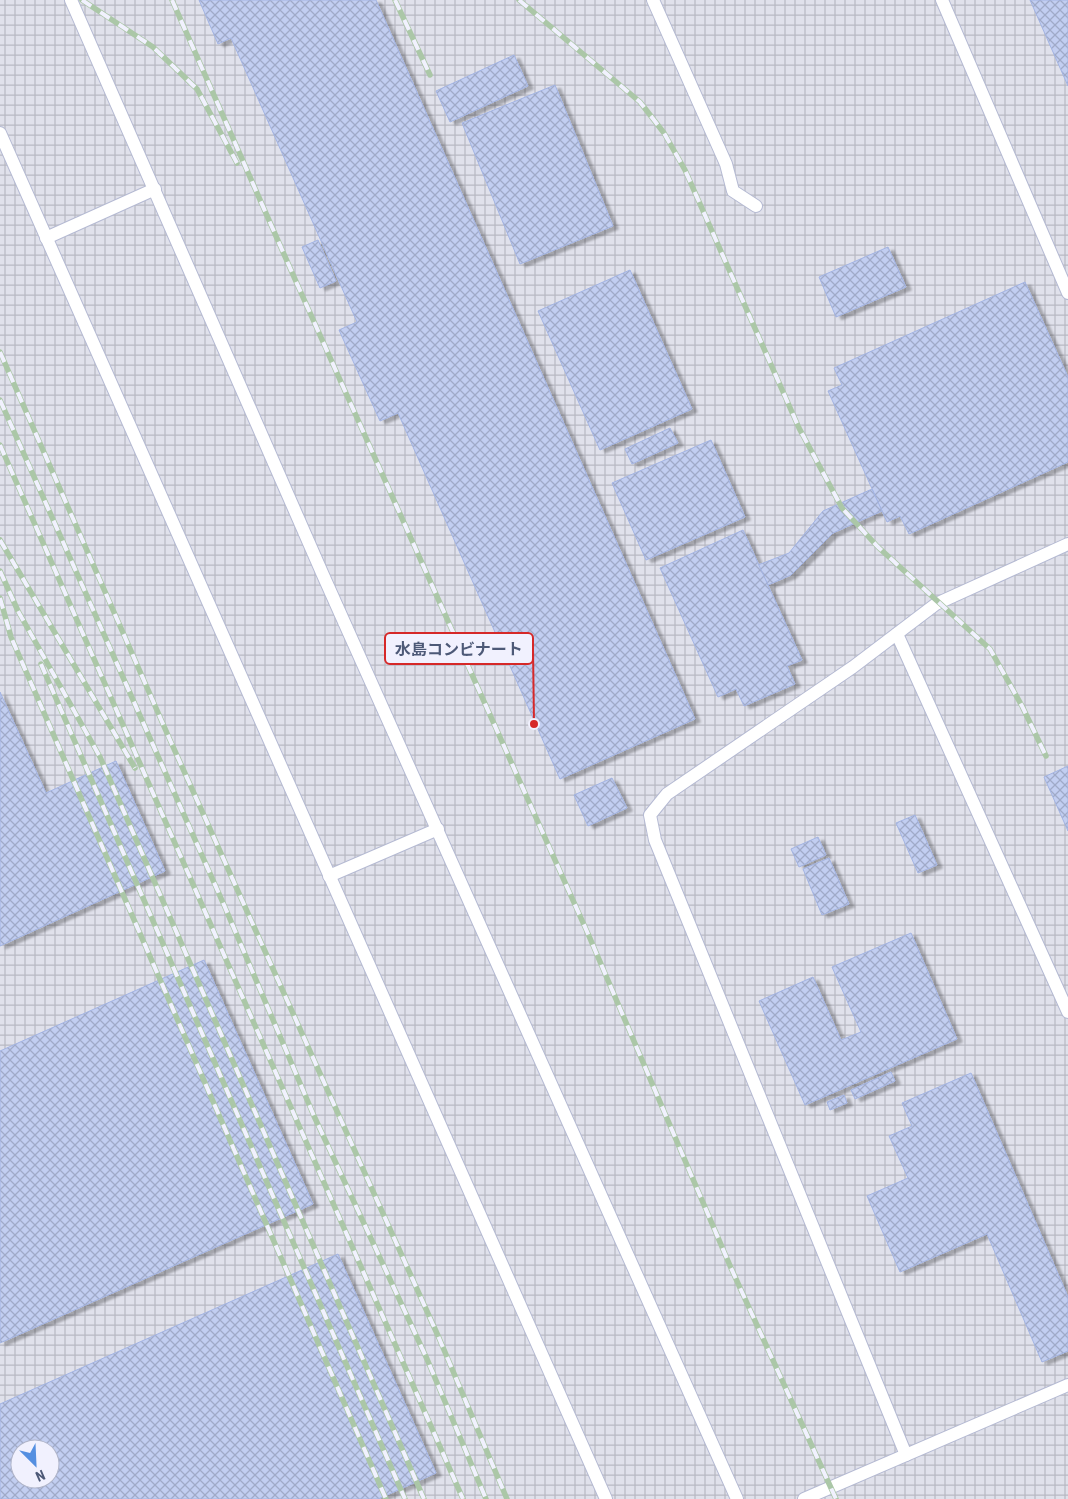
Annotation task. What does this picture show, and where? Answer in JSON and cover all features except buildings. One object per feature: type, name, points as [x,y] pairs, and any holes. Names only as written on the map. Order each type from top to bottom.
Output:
[{"type":"lane","points":[[71,0],[319,566],[737,1499]]},
{"type":"lane","points":[[653,0],[726,164],[734,191],[756,206]]},
{"type":"lane","points":[[942,0],[1068,293]]},
{"type":"lane","points":[[0,134],[606,1499]]},
{"type":"lane","points":[[46,238],[155,189]]},
{"type":"lane","points":[[906,1455],[655,840],[650,815],[667,794],[853,667],[936,604],[1068,544]]},
{"type":"lane","points":[[897,634],[1068,1012]]},
{"type":"lane","points":[[329,876],[438,829]]},
{"type":"lane","points":[[804,1499],[1068,1385]]},
{"type":"shaded area","points":[[0,0],[1068,0],[1068,1499],[0,1499]]},
{"type":"railway","points":[[82,0],[153,47],[197,89],[237,163]]},
{"type":"railway","points":[[172,0],[589,936],[731,1268],[836,1499]]},
{"type":"railway","points":[[395,0],[430,75]]},
{"type":"railway","points":[[519,0],[640,102],[664,133],[685,170],[799,428],[842,508],[878,547],[990,649],[1022,706],[1046,756]]},
{"type":"railway","points":[[0,352],[170,740],[439,1338],[507,1499]]},
{"type":"railway","points":[[0,400],[224,905],[314,1116],[427,1359],[486,1499]]},
{"type":"railway","points":[[0,445],[463,1499]]},
{"type":"railway","points":[[0,540],[135,768]]},
{"type":"railway","points":[[0,571],[18,611],[100,757],[424,1499]]},
{"type":"railway","points":[[0,598],[11,637],[386,1499]]},
{"type":"railway","points":[[41,664],[405,1499]]},
{"type":"place","name":"水島コンビナート","points":[[534,724]]}]
